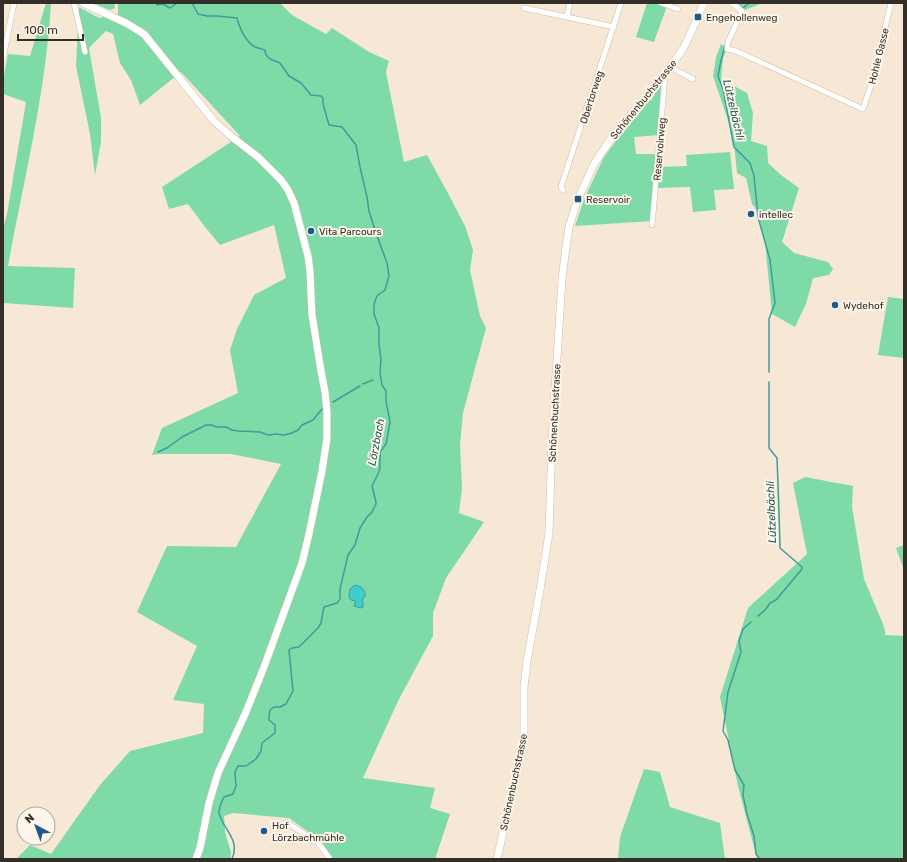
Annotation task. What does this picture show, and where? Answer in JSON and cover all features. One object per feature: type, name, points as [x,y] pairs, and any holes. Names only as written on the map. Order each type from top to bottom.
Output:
[{"type":"main road","points":[[82,3],[126,23],[144,34],[214,121],[232,138],[258,157],[281,180],[294,202],[308,256],[310,271],[312,315],[326,392],[327,438],[320,479],[302,564],[246,712],[218,773],[209,803],[200,848],[196,859]]},
{"type":"main road","name":"Schönenbuchstrasse","points":[[497,859],[522,749],[524,725],[524,687],[549,533],[552,439],[558,338],[562,279],[567,237],[578,199],[594,164],[612,137],[665,74],[683,49],[704,3]]},
{"type":"street","points":[[3,58],[14,3]]},
{"type":"street","points":[[74,3],[85,52]]},
{"type":"street","points":[[567,16],[570,3]]},
{"type":"street","name":"Obertorweg","points":[[563,190],[561,187],[621,3]]},
{"type":"street","points":[[661,3],[678,9]]},
{"type":"street","name":"Hohle Gasse","points":[[732,3],[742,11],[728,42],[727,49],[736,51],[863,110],[872,82],[891,3]]},
{"type":"street","points":[[524,8],[614,27]]},
{"type":"street","points":[[670,67],[693,79]]},
{"type":"street","name":"Reservoirweg","points":[[652,225],[665,74]]},
{"type":"street","points":[[286,822],[317,842],[330,859]]},
{"type":"green space","points":[[46,3],[51,3],[44,69],[34,135],[8,266],[75,268],[73,308],[3,303],[3,229],[7,214],[26,102],[3,94],[3,81],[8,54],[30,56]]},
{"type":"green space","points":[[93,3],[114,3],[115,8],[110,10]]},
{"type":"green space","points":[[118,3],[280,3],[292,15],[326,34],[332,28],[369,52],[389,61],[386,72],[404,162],[427,155],[465,226],[473,250],[470,270],[480,316],[486,328],[463,413],[460,445],[462,488],[459,513],[484,522],[446,578],[433,613],[433,636],[398,701],[363,778],[435,788],[430,808],[450,814],[435,859],[332,859],[321,841],[289,818],[233,813],[224,816],[225,832],[231,852],[231,859],[16,859],[29,846],[51,854],[100,785],[130,751],[203,733],[204,704],[173,700],[197,646],[137,612],[167,546],[236,547],[281,464],[231,454],[152,455],[162,428],[238,393],[230,350],[237,329],[254,295],[286,278],[274,225],[220,245],[188,204],[169,209],[162,187],[240,136],[181,72],[140,105],[131,80],[120,63],[113,34],[106,31],[89,48],[101,118],[101,142],[95,175],[90,134],[76,66],[79,7],[99,18],[118,14]]},
{"type":"green space","points":[[647,3],[656,3],[667,6],[654,42],[636,37]]},
{"type":"green space","points":[[738,3],[763,3],[742,11],[736,5]]},
{"type":"green space","points":[[721,44],[727,49],[723,58],[721,79],[747,93],[753,113],[751,141],[767,146],[768,163],[799,188],[782,242],[794,253],[828,262],[833,269],[829,275],[813,278],[806,304],[795,327],[772,314],[765,242],[757,210],[752,204],[746,178],[737,173],[734,144],[730,126],[713,76],[716,57]]},
{"type":"green space","points":[[662,81],[660,135],[634,137],[636,154],[658,154],[657,167],[687,166],[686,155],[730,152],[734,189],[714,190],[716,210],[693,212],[690,187],[655,188],[652,221],[575,226],[585,197],[604,157],[648,98],[651,101]]},
{"type":"green space","points":[[888,297],[904,299],[904,358],[878,355]]},
{"type":"green space","points":[[805,477],[853,486],[852,507],[864,579],[883,624],[885,635],[904,636],[904,859],[757,859],[738,786],[720,697],[748,608],[807,554],[793,483]]},
{"type":"green space","points":[[904,545],[904,570],[896,548]]},
{"type":"green space","points":[[644,769],[660,772],[670,807],[720,823],[725,859],[618,859],[620,837]]},
{"type":"water","points":[[355,585],[361,587],[365,592],[365,596],[362,600],[363,607],[361,608],[354,606],[356,601],[351,600],[349,597],[350,589]]},
{"type":"waterway","name":"Lörzbach","points":[[156,3],[157,5],[163,4],[170,8],[177,3]]},
{"type":"waterway","name":"Lörzbach","points":[[192,3],[198,14],[237,18],[243,34],[251,44],[265,50],[266,55],[270,59],[280,63],[289,76],[301,83],[311,95],[321,96],[323,98],[323,104],[329,125],[342,127],[356,145],[369,211],[387,263],[389,276],[385,290],[377,296],[374,304],[374,314],[379,328],[381,359],[380,373],[382,385],[386,391],[386,401],[390,422],[386,444],[380,452],[380,468],[372,486],[376,504],[360,528],[355,545],[348,555],[340,589],[340,599],[337,603],[324,607],[321,623],[318,628],[299,647],[289,650],[293,691],[286,704],[280,707],[274,707],[270,710],[269,720],[275,725],[275,733],[262,743],[261,751],[256,759],[246,766],[238,766],[235,772],[236,786],[233,794],[224,797],[221,804],[219,813],[234,843],[234,853],[232,859]]},
{"type":"waterway","name":"Lützelbächli","points":[[743,8],[749,3]]},
{"type":"waterway","name":"Lützelbächli","points":[[725,45],[718,76],[723,89],[734,147],[750,163],[754,176],[758,217],[770,260],[775,303],[769,319],[769,372]]},
{"type":"waterway","points":[[363,384],[373,380]]},
{"type":"waterway","name":"Lützelbächli","points":[[758,616],[770,603],[776,600],[802,569],[802,567],[780,548],[777,458],[769,448],[769,382]]},
{"type":"waterway","points":[[333,402],[360,386]]},
{"type":"waterway","points":[[158,452],[167,448],[182,437],[206,425],[226,427],[238,431],[260,432],[268,435],[284,435],[292,433],[298,430],[302,425],[313,420],[322,409]]},
{"type":"waterway","name":"Lützelbächli","points":[[751,622],[743,629],[739,641],[741,652],[728,692],[723,731],[728,740],[735,770],[744,785],[743,795],[747,814],[754,836],[756,854],[760,859]]},
{"type":"place","name":"Engehollenweg","points":[[698,17]]},
{"type":"place","name":"Reservoir","points":[[578,199]]},
{"type":"place","name":"intellec","points":[[751,214]]},
{"type":"place","name":"Vita Parcours","points":[[311,231]]},
{"type":"place","name":"Wydehof","points":[[835,305]]},
{"type":"place","name":"Hof Lörzbachmühle","points":[[264,831]]}]
